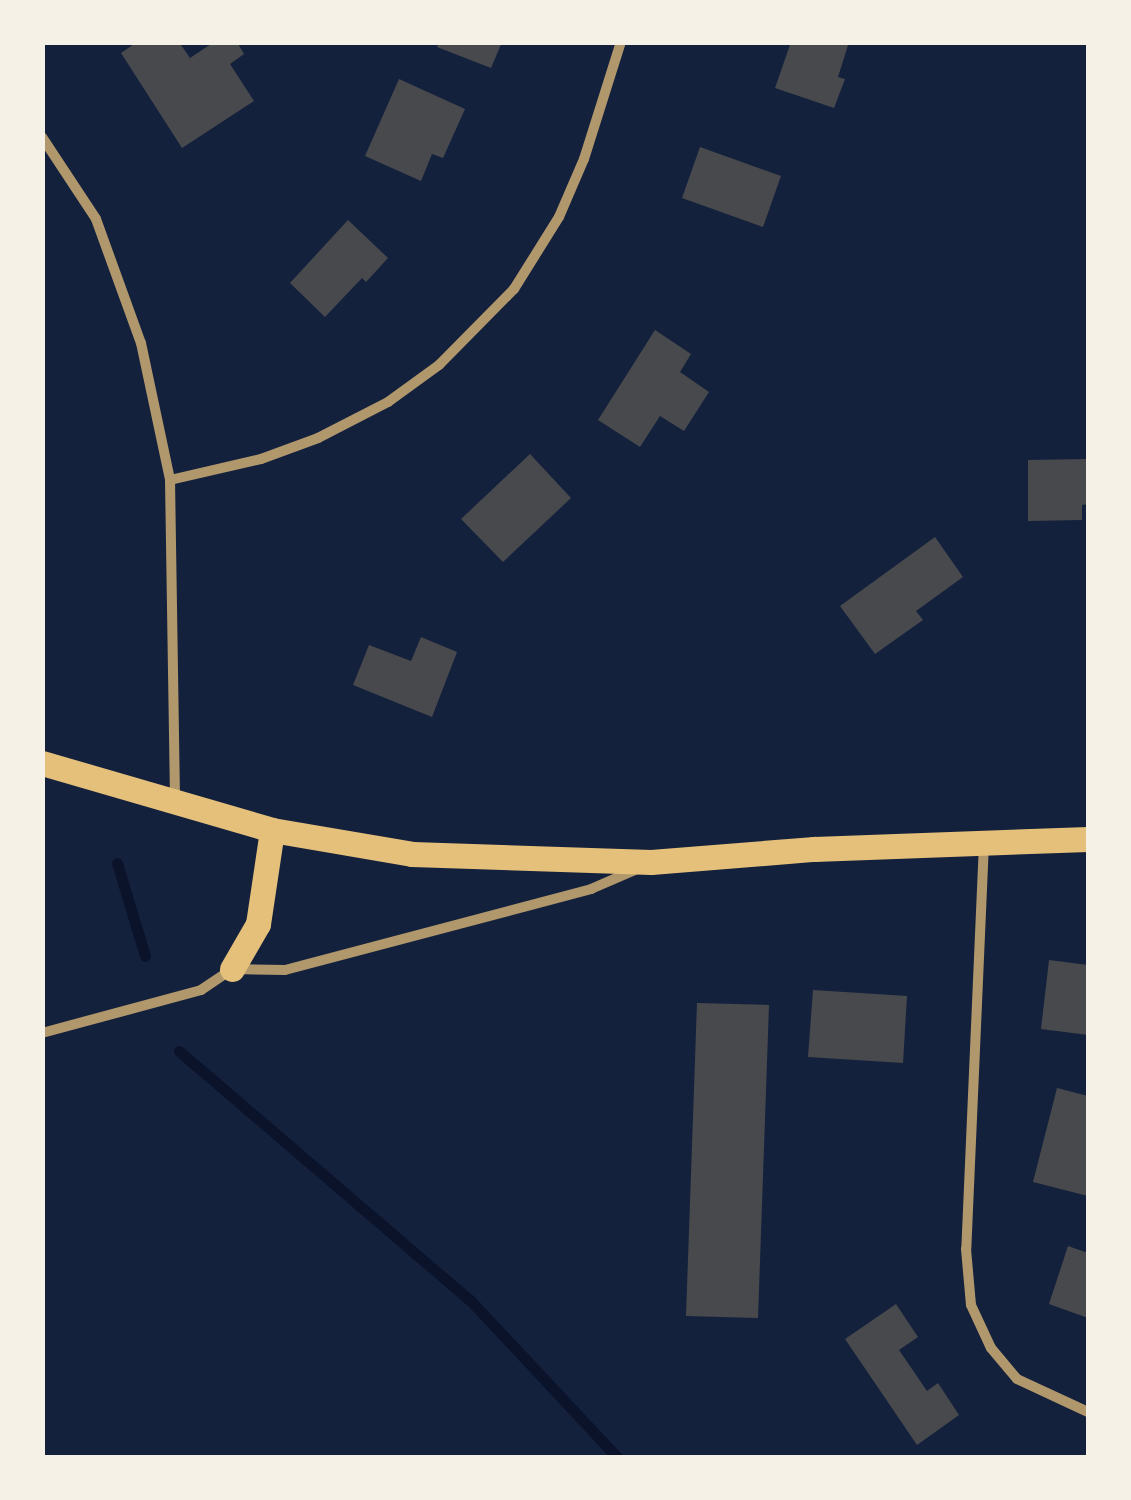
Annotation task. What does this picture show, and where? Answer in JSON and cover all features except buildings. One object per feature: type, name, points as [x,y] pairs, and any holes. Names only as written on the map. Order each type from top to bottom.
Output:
[{"type":"main road","points":[[42,763],[175,805],[272,830],[412,854],[652,862],[1088,839]]},
{"type":"main road","points":[[232,969],[258,924],[272,830]]},
{"type":"street","points":[[170,480],[262,459],[318,438],[388,402],[439,366],[514,289],[559,217],[584,159],[621,42]]},
{"type":"street","points":[[42,136],[96,219],[141,343],[170,480],[175,805]]},
{"type":"street","points":[[984,842],[966,1249],[971,1305],[990,1348],[1016,1379],[1088,1412]]},
{"type":"street","points":[[42,1033],[201,990],[232,969],[285,970],[591,889],[652,862]]},
{"type":"waterway","points":[[117,863],[145,956]]},
{"type":"waterway","points":[[179,1051],[470,1300],[618,1458]]}]
